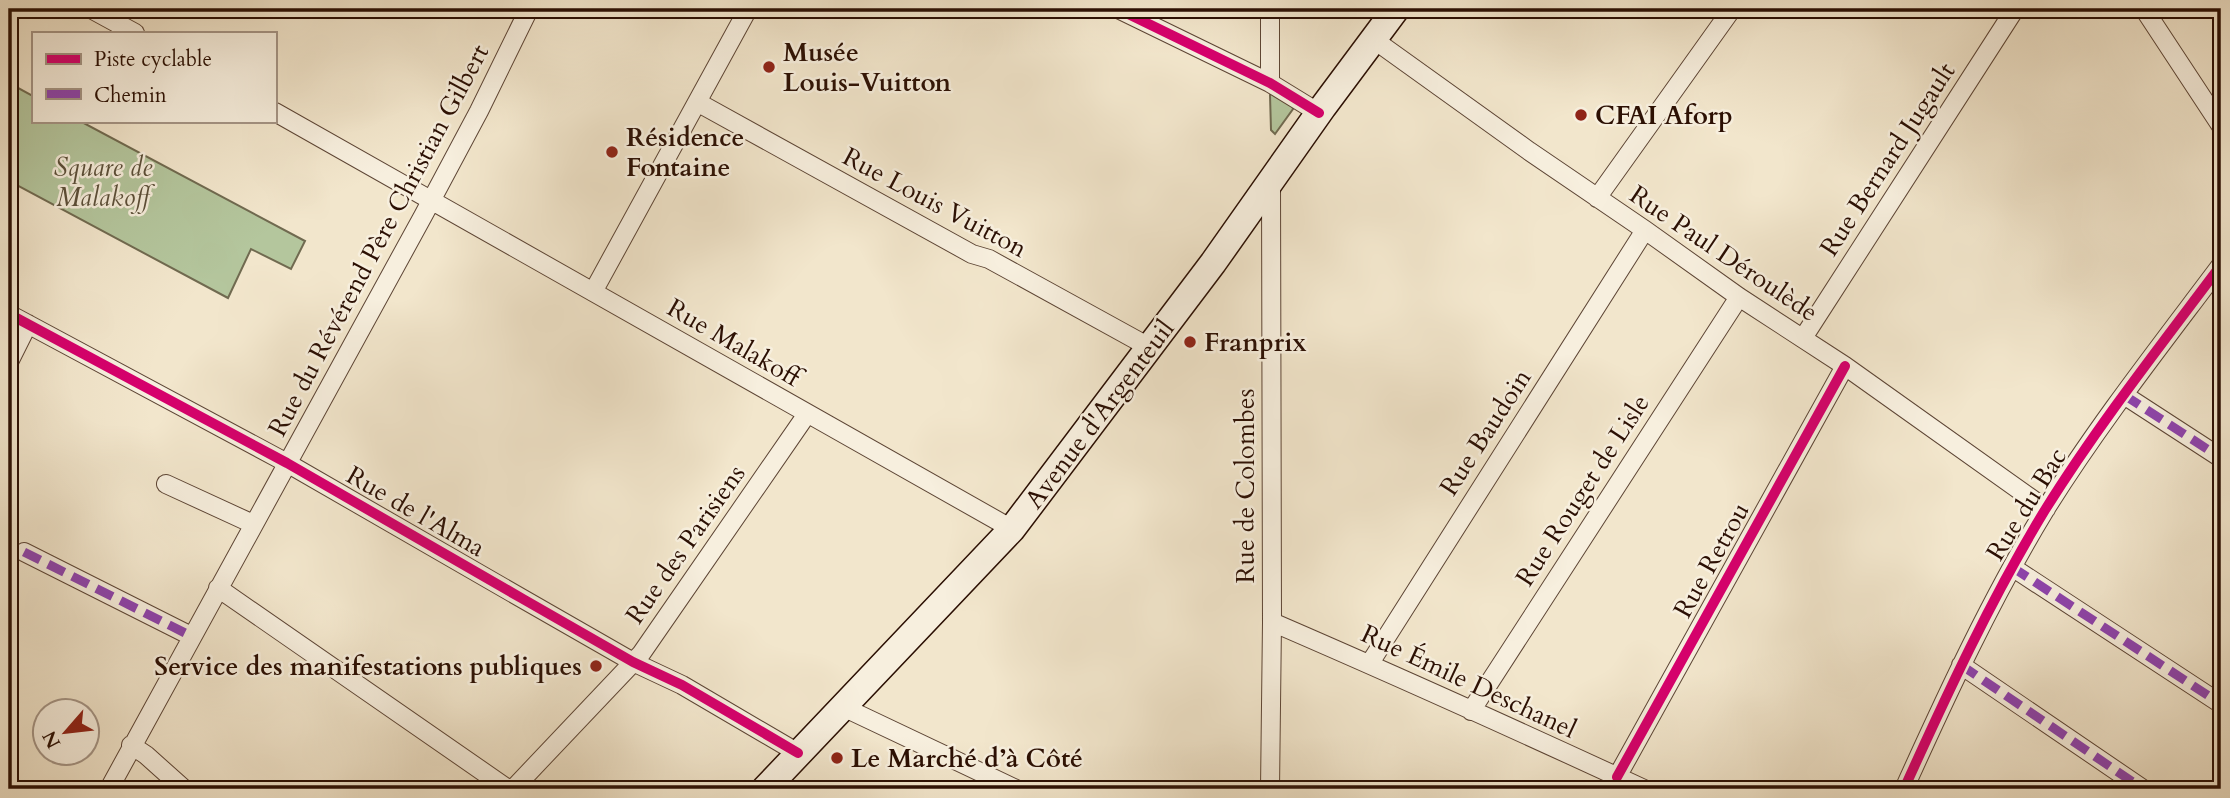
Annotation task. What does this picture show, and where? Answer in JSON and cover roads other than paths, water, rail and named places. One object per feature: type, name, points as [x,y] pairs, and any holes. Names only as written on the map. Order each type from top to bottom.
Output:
[{"type":"main road","name":"Avenue d'Argenteuil","points":[[765,789],[1012,529],[1213,263],[1396,9]]},
{"type":"street","points":[[91,9],[133,32]]},
{"type":"street","name":"Rue du Révérend Père Christian Gilbert","points":[[109,789],[479,111],[529,9]]},
{"type":"street","points":[[593,292],[748,9]]},
{"type":"street","points":[[1118,9],[1270,83],[1319,113]]},
{"type":"street","points":[[1270,9],[1270,83]]},
{"type":"street","points":[[1597,198],[1732,9]]},
{"type":"street","name":"Rue Bernard Jugault","points":[[1803,338],[2015,9]]},
{"type":"street","points":[[2144,9],[2221,126]]},
{"type":"street","name":"Rue Paul Déroulède","points":[[1373,39],[1739,297],[1845,366],[2046,509]]},
{"type":"street","name":"Rue Louis Vuitton","points":[[697,102],[972,254],[989,259],[1149,347]]},
{"type":"street","name":"Rue Malakoff","points":[[276,113],[1012,529]]},
{"type":"street","name":"Rue de Colombes","points":[[1270,789],[1271,182]]},
{"type":"street","name":"Rue Baudoin","points":[[1370,663],[1646,230]]},
{"type":"street","name":"Rue du Bac","points":[[1904,789],[1961,665],[2012,567],[2046,509],[2124,395],[2221,265]]},
{"type":"street","name":"Rue Rouget de Lisle","points":[[1471,711],[1739,297]]},
{"type":"street","name":"Rue de l'Alma","points":[[9,314],[288,463],[798,753]]},
{"type":"street","points":[[9,362],[28,324]]},
{"type":"street","name":"Rue Retrou","points":[[1617,777],[1845,366]]},
{"type":"street","points":[[2124,395],[2221,458]]},
{"type":"street","name":"Rue des Parisiens","points":[[510,789],[641,654],[807,414]]},
{"type":"street","points":[[166,484],[253,524]]},
{"type":"street","points":[[24,552],[191,636]]},
{"type":"street","points":[[2012,567],[2221,704]]},
{"type":"street","points":[[218,588],[510,789]]},
{"type":"street","name":"Rue Émile Deschanel","points":[[1272,622],[1370,663],[1644,789]]},
{"type":"street","points":[[1961,665],[2143,789]]},
{"type":"street","points":[[843,707],[1016,789]]},
{"type":"street","points":[[131,745],[184,789]]},
{"type":"place","name":"Musée Louis-Vuitton","points":[[769,67]]},
{"type":"place","name":"CFAI Aforp","points":[[1581,115]]},
{"type":"place","name":"Résidence Fontaine","points":[[612,152]]},
{"type":"place","name":"Franprix","points":[[1190,342]]},
{"type":"place","name":"Service des manifestations publiques","points":[[596,666]]},
{"type":"place","name":"Le Marché d’à Côté","points":[[837,758]]},
{"type":"park label","name":"Square de Malakoff","points":[[103,182]]}]
